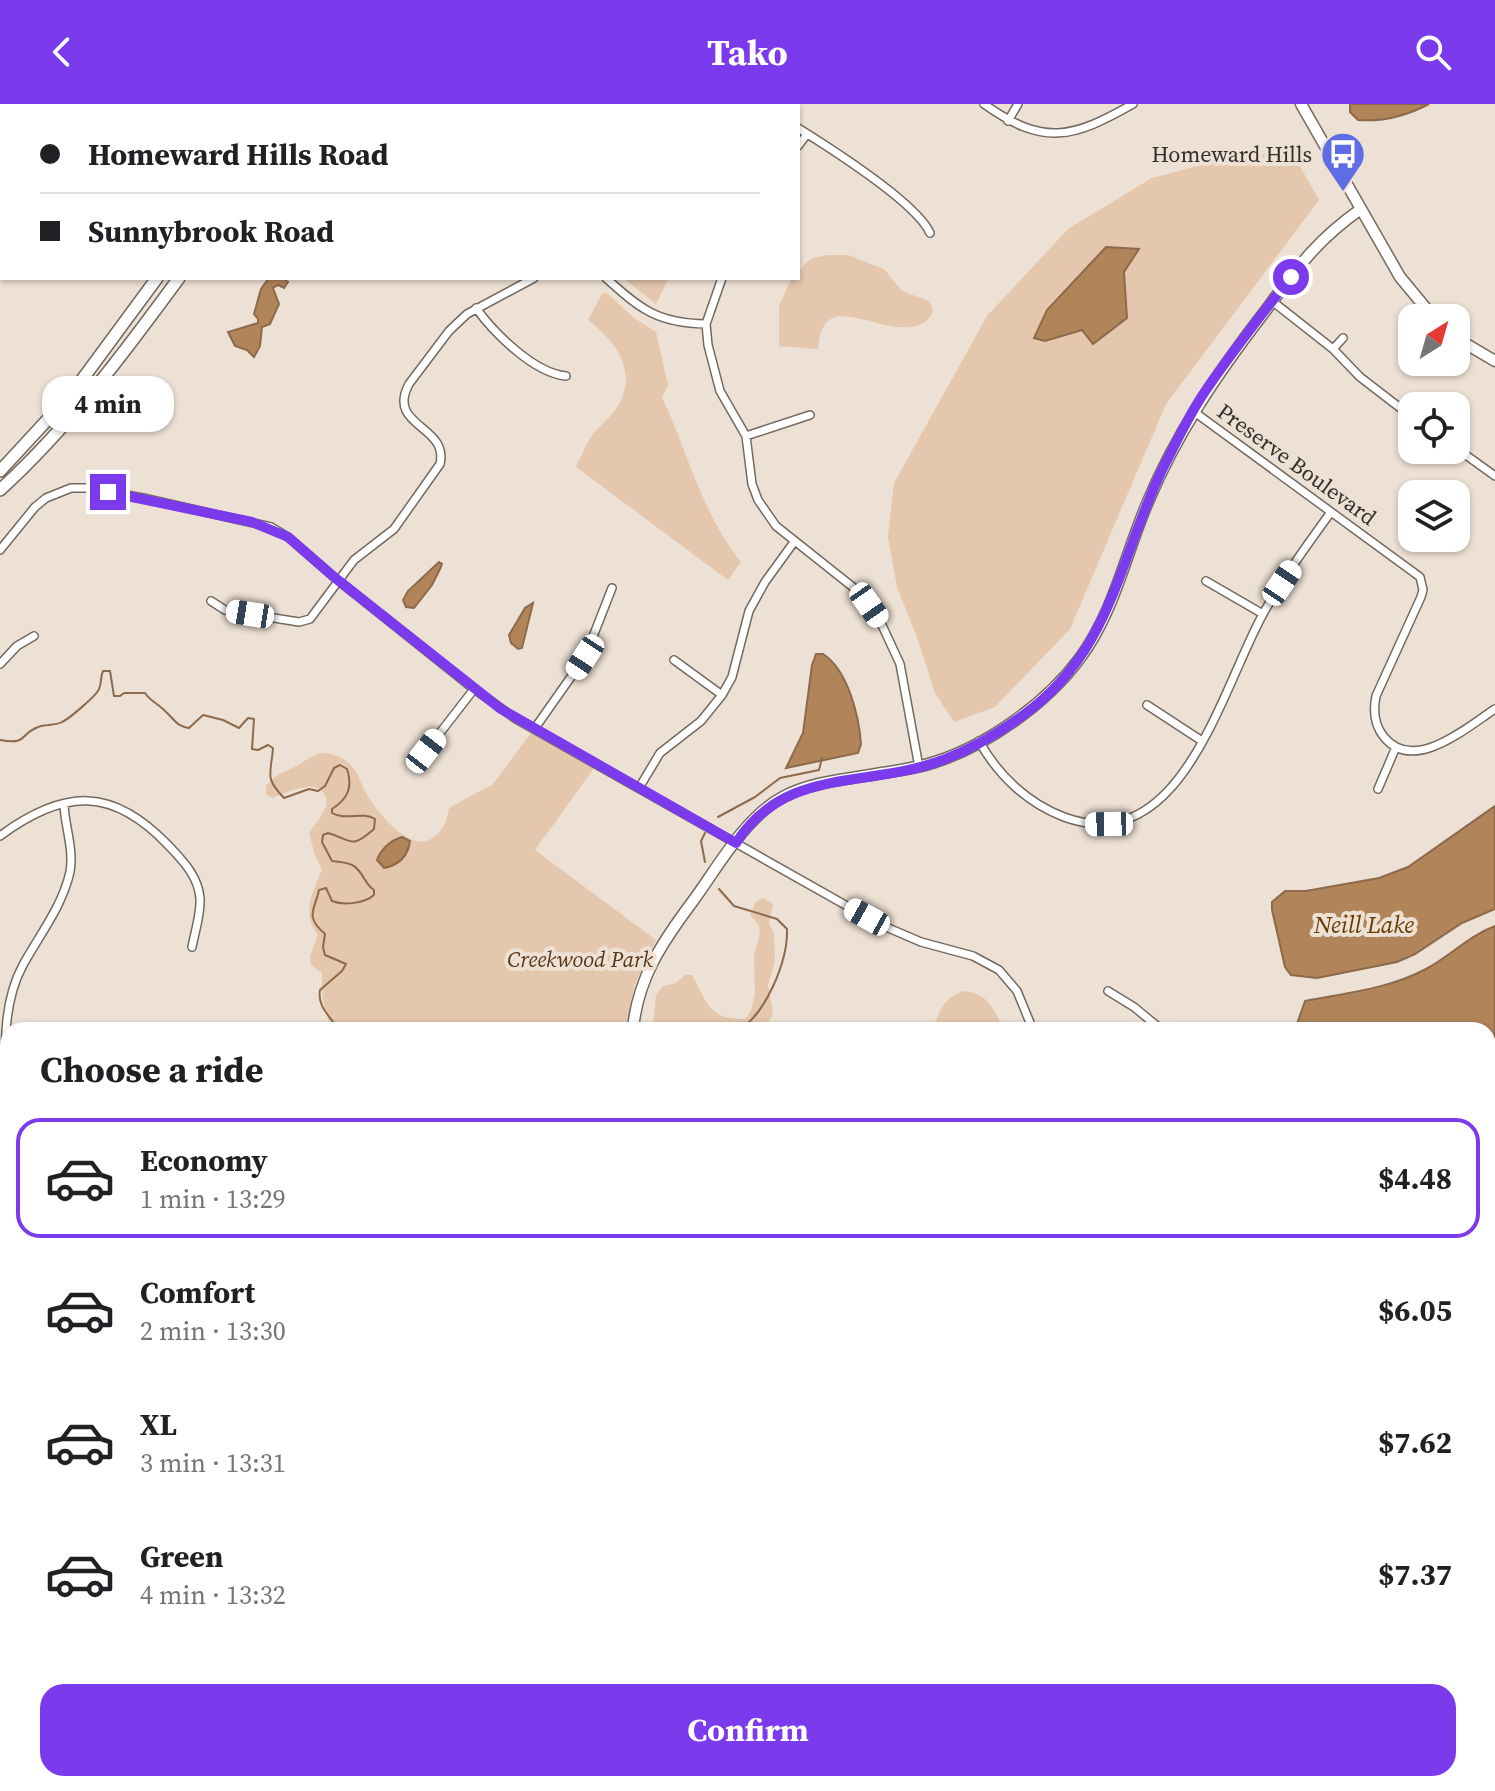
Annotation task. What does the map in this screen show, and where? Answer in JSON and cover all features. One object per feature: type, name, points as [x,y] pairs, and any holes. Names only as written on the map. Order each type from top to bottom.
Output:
[{"type":"main road","points":[[0,471],[73,392],[156,280]]},
{"type":"main road","points":[[0,490],[63,427],[178,280]]},
{"type":"street","points":[[984,104],[1008,121],[1033,131],[1069,133],[1087,129],[1133,104]]},
{"type":"street","points":[[1008,121],[1018,104]]},
{"type":"street","points":[[1301,104],[1400,277],[1422,304]]},
{"type":"street","points":[[800,129],[852,164],[923,219],[930,233]]},
{"type":"street","points":[[800,143],[807,134]]},
{"type":"street","points":[[634,1022],[638,998],[654,956],[755,817],[799,790],[937,762],[1021,717],[1044,699],[1094,638],[1115,593],[1147,502],[1193,411],[1225,363],[1325,236],[1361,209]]},
{"type":"street","points":[[211,601],[225,610],[305,622],[360,553],[379,543],[394,529],[446,453],[409,417],[404,402],[405,393],[449,331],[476,308],[530,280]]},
{"type":"street","points":[[608,280],[634,303],[656,317],[683,324],[706,324]]},
{"type":"street","points":[[721,280],[706,324],[708,345],[720,391],[746,436],[752,484],[758,500],[776,526],[854,588],[881,623],[900,664],[919,767]]},
{"type":"street","points":[[1272,301],[1398,406]]},
{"type":"street","points":[[476,308],[502,338],[547,371],[566,376]]},
{"type":"street","points":[[1333,349],[1343,338]]},
{"type":"street","points":[[1470,346],[1495,361]]},
{"type":"street","name":"Preserve Boulevard","points":[[1193,411],[1420,577],[1426,590],[1374,706],[1377,726],[1396,747]]},
{"type":"street","points":[[746,436],[810,415]]},
{"type":"street","points":[[1470,458],[1495,476]]},
{"type":"street","points":[[0,550],[35,507],[46,498],[71,488],[143,498],[271,527],[288,537],[501,709],[900,934],[973,956],[999,970],[1017,991],[1030,1022]]},
{"type":"street","points":[[979,741],[994,765],[1023,794],[1058,814],[1093,825],[1124,822],[1152,807],[1164,797],[1202,741],[1263,614],[1331,512]]},
{"type":"street","points":[[639,788],[660,753],[701,721],[722,695],[732,677],[749,611],[765,582],[794,542]]},
{"type":"street","points":[[1206,581],[1263,614]]},
{"type":"street","points":[[535,728],[585,657],[612,588]]},
{"type":"street","points":[[0,664],[17,646],[34,636]]},
{"type":"street","points":[[674,660],[722,695]]},
{"type":"street","points":[[426,751],[474,689]]},
{"type":"street","points":[[1147,705],[1202,741]]},
{"type":"street","points":[[1378,789],[1396,747],[1409,751],[1429,749],[1495,709]]},
{"type":"street","points":[[0,836],[29,816],[64,805],[104,802],[129,811],[155,832],[193,875],[200,897],[192,947]]},
{"type":"street","points":[[8,1022],[10,1000],[23,965],[56,909],[70,872],[71,856],[64,805]]},
{"type":"street","points":[[1108,991],[1152,1022]]},
{"type":"street","points":[[1,999],[10,1000]]},
{"type":"green space","points":[[1244,154],[1294,156],[1319,200],[1166,404],[1070,629],[995,707],[954,722],[935,693],[897,587],[888,537],[894,483],[987,316],[1068,229],[1152,178]]},
{"type":"green space","points":[[848,255],[884,269],[902,291],[929,301],[933,310],[931,316],[919,325],[901,327],[840,316],[830,320],[822,330],[818,349],[779,346],[779,306],[791,280],[800,280],[800,270],[810,259]]},
{"type":"green space","points":[[626,280],[668,280],[656,304]]},
{"type":"green space","points":[[607,293],[634,318],[656,332],[668,385],[662,397],[716,524],[741,562],[728,580],[576,467],[593,434],[618,405],[625,388],[626,376],[620,355],[606,336],[588,320],[602,294]]},
{"type":"green space","name":"Creekwood Park","points":[[531,733],[594,768],[535,850],[656,940],[634,986],[628,1022],[330,1022],[325,1010],[322,973],[311,965],[310,956],[318,935],[309,911],[322,870],[309,833],[325,810],[326,798],[322,791],[309,787],[272,798],[266,794],[266,786],[277,775],[313,756],[322,753],[333,755],[350,765],[366,793],[394,828],[413,840],[423,842],[441,830],[449,808],[493,784]]},
{"type":"green space","points":[[763,898],[773,904],[769,924],[774,934],[775,961],[768,985],[773,1013],[769,1022],[653,1022],[656,995],[663,986],[676,983],[685,975],[692,975],[710,1008],[723,1016],[745,1019],[751,1011],[755,993],[754,955],[760,934],[759,925],[750,915],[756,902]]},
{"type":"green space","points":[[963,991],[979,995],[1001,1022],[936,1022],[951,997]]},
{"type":"water","points":[[1350,104],[1429,104],[1403,115],[1376,120],[1358,120],[1350,112]]},
{"type":"water","points":[[1106,247],[1139,249],[1124,272],[1127,318],[1093,344],[1082,330],[1045,341],[1034,338],[1047,310]]},
{"type":"water","points":[[268,280],[288,282],[284,288],[278,285],[273,288],[279,304],[270,324],[262,327],[260,346],[254,357],[247,350],[235,346],[228,332],[258,323],[254,314],[261,289]]},
{"type":"water","points":[[439,562],[442,564],[432,585],[414,608],[406,607],[403,600],[408,591]]},
{"type":"water","points":[[533,603],[522,648],[518,649],[511,643],[509,635],[525,608]]},
{"type":"water","points":[[816,654],[823,654],[832,661],[851,694],[861,744],[858,753],[786,768],[803,733]]},
{"type":"water","name":"Neill Lake","points":[[1495,806],[1495,909],[1462,923],[1415,954],[1397,962],[1317,978],[1291,975],[1285,967],[1272,910],[1272,902],[1285,891],[1306,891],[1379,878],[1408,867]]},
{"type":"water","points":[[402,837],[410,841],[405,855],[394,865],[384,868],[377,860],[379,856],[394,840]]},
{"type":"water","name":"Neill Lake","points":[[1495,926],[1495,1022],[1298,1022],[1305,1001],[1367,990],[1412,976]]},
{"type":"waterway","points":[[0,740],[19,740],[38,727],[66,720],[97,692],[103,671],[110,671],[114,696],[145,693],[185,727],[189,728],[203,715],[239,728],[248,718],[254,719],[252,749],[258,750],[268,745],[273,748],[271,780],[284,798],[309,789],[318,791],[325,786],[334,768],[340,765],[347,769],[348,792],[332,809],[332,813],[370,817],[375,819],[374,829],[351,842],[328,833],[323,835],[322,842],[332,861],[350,864],[359,870],[374,890],[374,895],[360,902],[337,903],[332,901],[326,888],[319,890],[313,917],[325,934],[325,955],[346,964],[320,990],[322,1006],[333,1022]]},
{"type":"waterway","points":[[718,817],[755,797],[780,778],[819,770],[822,758]]},
{"type":"waterway","points":[[705,833],[701,841],[705,862]]},
{"type":"waterway","points":[[719,889],[734,906],[777,919],[787,929],[784,956],[773,986],[749,1022]]},
{"type":"place","name":"Homeward Hills","points":[[1343,193]]},
{"type":"route","points":[[108,492],[271,527],[303,548],[334,577],[501,709],[736,843],[755,817],[783,797],[816,786],[937,762],[996,732],[1044,699],[1078,660],[1106,616],[1147,502],[1193,411],[1225,363],[1291,277]]}]
